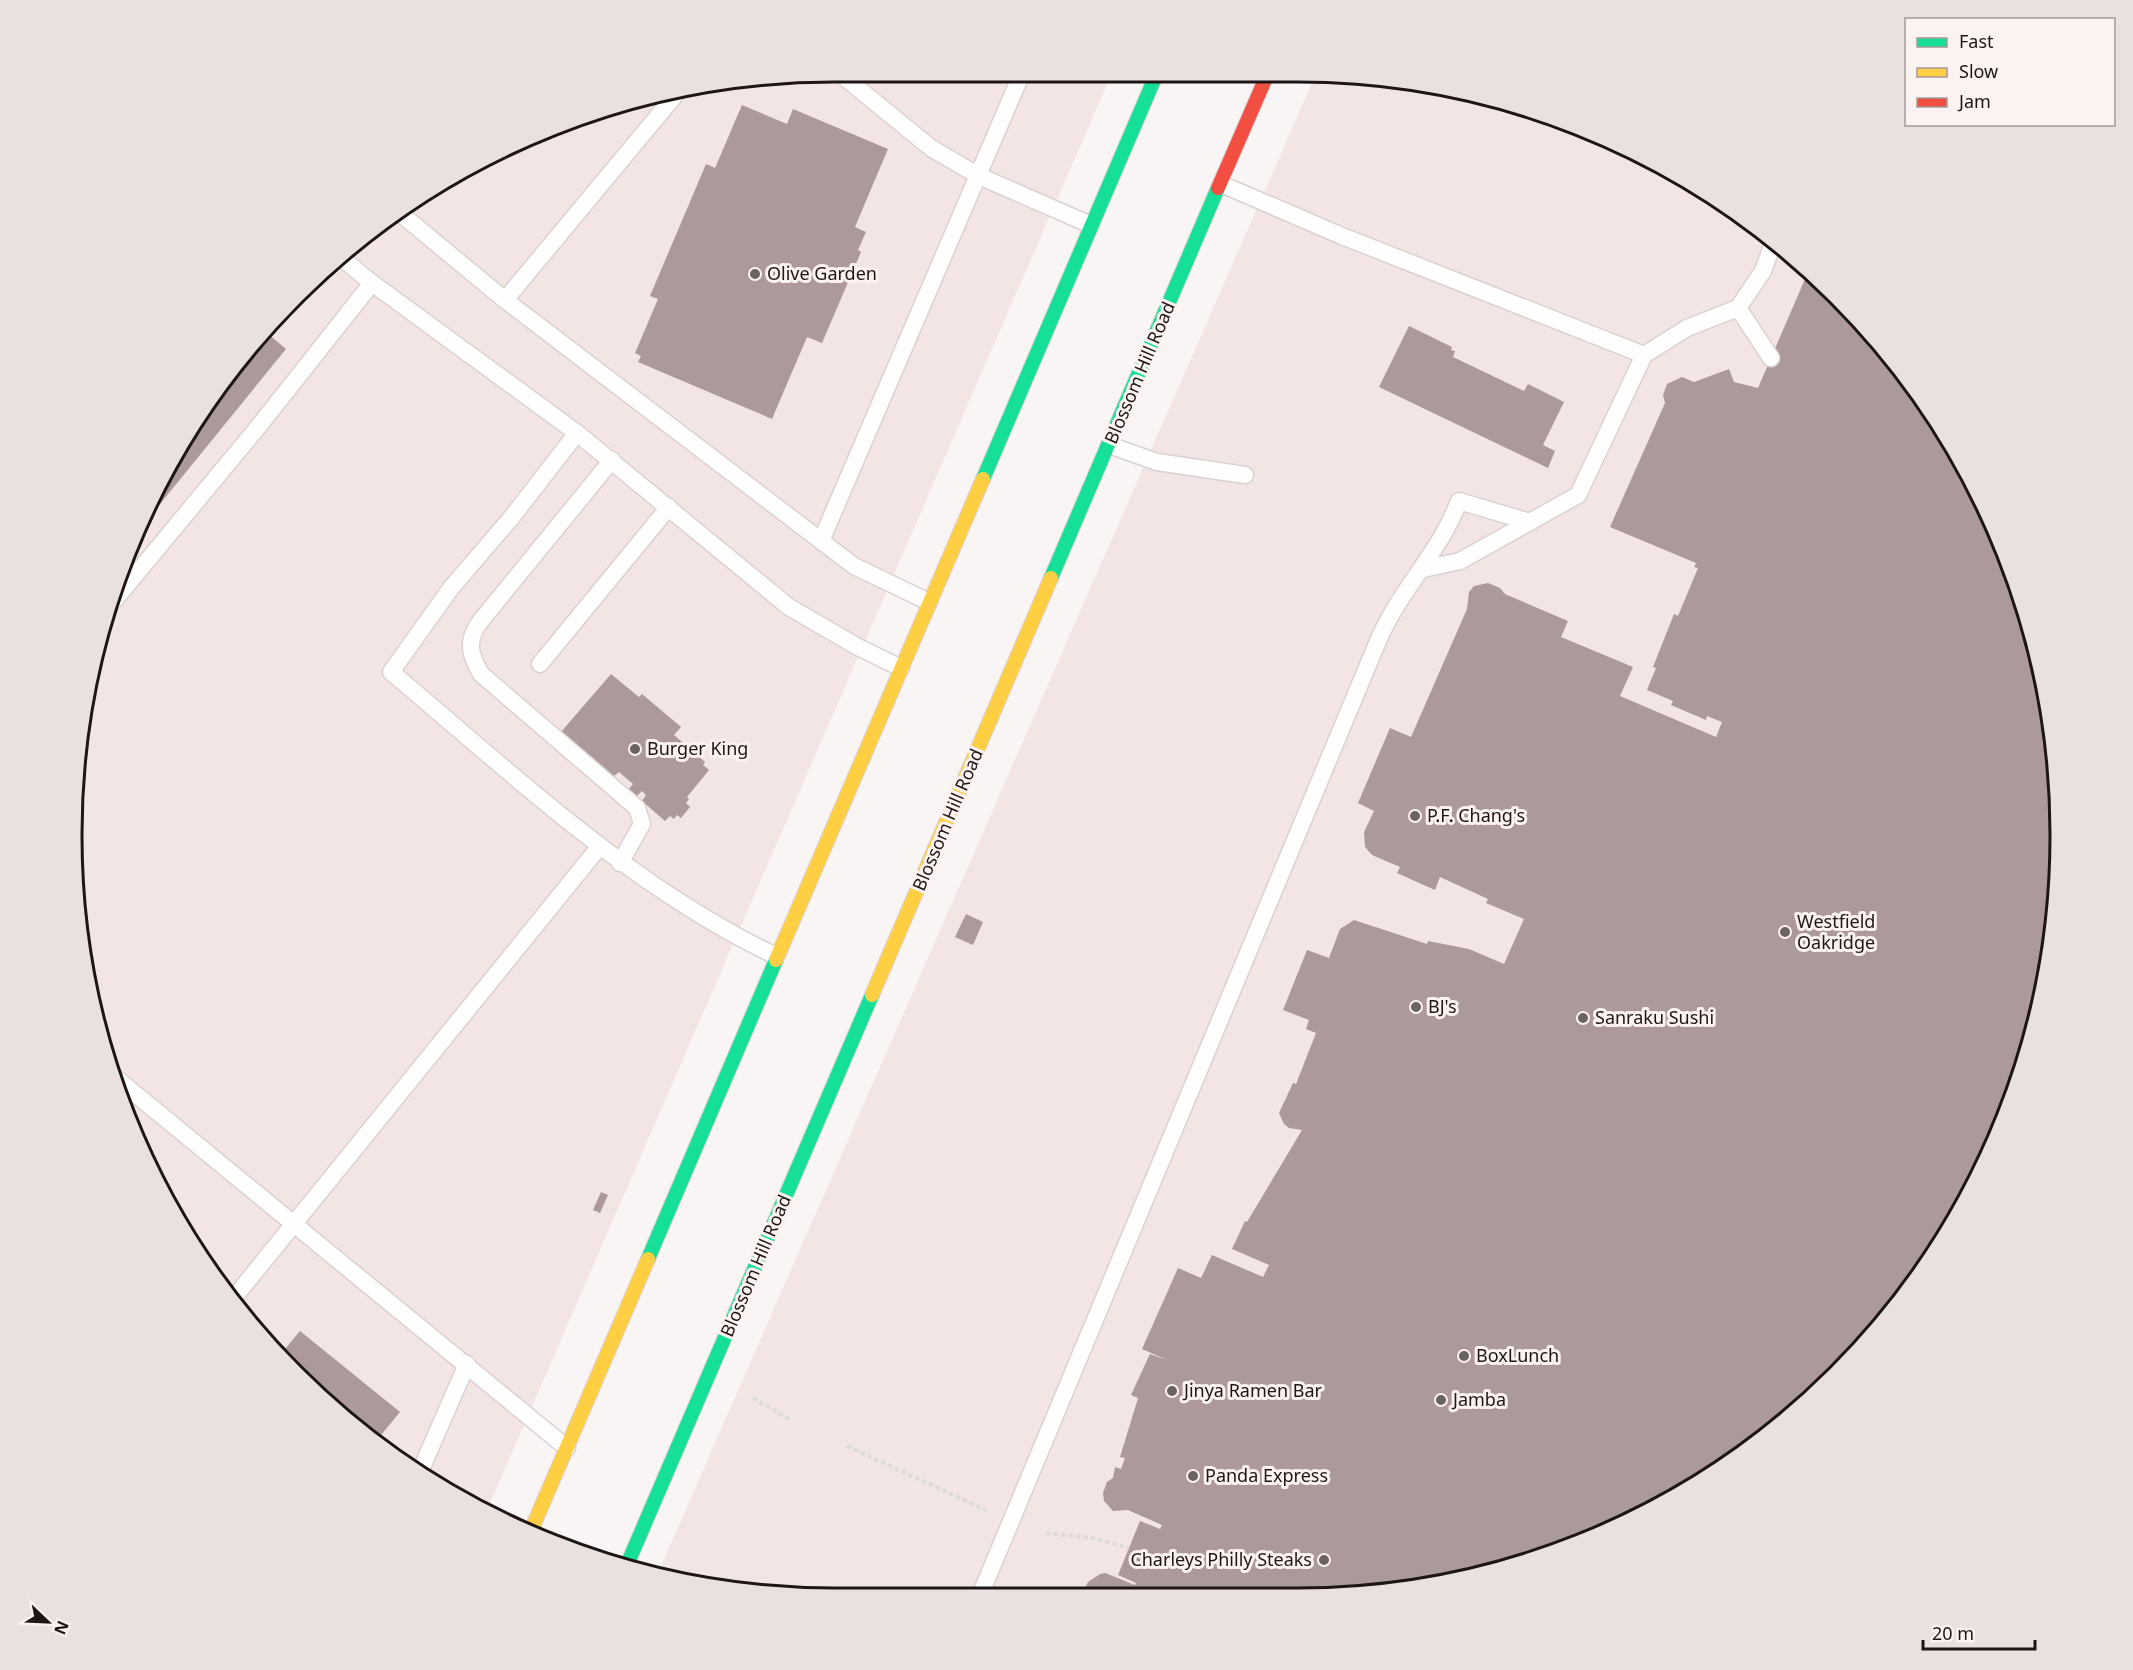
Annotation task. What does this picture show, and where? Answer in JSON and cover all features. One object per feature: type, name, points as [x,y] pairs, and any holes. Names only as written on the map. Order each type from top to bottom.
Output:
[{"type":"main road","points":[[534,1524],[1153,82]]},
{"type":"main road","name":"Blossom Hill Road","points":[[630,1559],[1264,82]]},
{"type":"lane","points":[[850,82],[931,148],[979,176],[1091,225]]},
{"type":"lane","points":[[821,541],[1018,82]]},
{"type":"lane","points":[[505,300],[671,101]]},
{"type":"lane","points":[[1221,184],[1342,236],[1644,355]]},
{"type":"lane","points":[[405,218],[505,300],[854,566],[929,602]]},
{"type":"lane","points":[[1423,569],[1460,561],[1578,495],[1644,355],[1687,328],[1738,308],[1763,270],[1771,250]]},
{"type":"lane","points":[[347,262],[612,460],[789,607],[858,647],[901,668]]},
{"type":"lane","points":[[123,590],[258,428],[372,283]]},
{"type":"lane","points":[[1738,308],[1771,358]]},
{"type":"lane","points":[[577,433],[512,517],[452,588],[391,672],[620,863],[727,933],[776,956]]},
{"type":"lane","points":[[1109,446],[1157,462],[1245,475]]},
{"type":"lane","points":[[612,460],[479,623],[471,634],[470,655],[481,674],[637,808],[642,824],[620,863]]},
{"type":"lane","points":[[984,1588],[1284,874],[1385,624],[1423,569],[1434,547],[1449,529],[1459,501],[1530,522]]},
{"type":"lane","points":[[540,664],[669,507]]},
{"type":"lane","points":[[238,1293],[600,846]]},
{"type":"lane","points":[[125,1086],[567,1448]]},
{"type":"lane","points":[[423,1465],[467,1364]]},
{"type":"path","points":[[753,1398],[791,1420]]},
{"type":"path","points":[[847,1446],[997,1515]]},
{"type":"path","points":[[1046,1533],[1093,1538],[1129,1548]]},
{"type":"shaded area","points":[[835,82],[1108,82],[490,1503],[417,1461],[377,1432],[339,1401],[269,1331],[209,1253],[183,1211],[160,1168],[122,1077],[97,982],[84,884],[82,835],[89,737],[97,688],[122,593],[140,547],[160,502],[209,417],[269,339],[339,269],[377,238],[417,209],[502,160],[593,122],[688,97],[737,89]]},
{"type":"shaded area","points":[[1312,83],[1396,89],[1445,97],[1540,122],[1631,160],[1674,183],[1716,209],[1794,269],[1864,339],[1895,377],[1924,417],[1973,502],[2011,593],[2025,640],[2036,688],[2049,786],[2049,884],[2044,933],[2025,1030],[2011,1077],[1973,1168],[1950,1211],[1924,1253],[1864,1331],[1794,1401],[1716,1461],[1674,1487],[1631,1510],[1540,1548],[1445,1573],[1347,1586],[1298,1588],[835,1588],[737,1581],[661,1567]]},
{"type":"building","name":"Olive Garden","points":[[742,105],[787,124],[793,109],[888,149],[855,227],[866,232],[858,250],[861,252],[822,343],[807,337],[772,419],[638,362],[641,356],[635,353],[658,299],[650,296],[706,164],[715,168]]},
{"type":"building","name":"Westfield Oakridge","points":[[1805,279],[1864,339],[1895,377],[1924,417],[1950,459],[1993,547],[2011,593],[2025,640],[2036,688],[2049,786],[2049,884],[2044,933],[2025,1030],[2011,1077],[1973,1168],[1950,1211],[1924,1253],[1864,1331],[1794,1401],[1716,1461],[1631,1510],[1586,1530],[1540,1548],[1493,1562],[1396,1581],[1298,1588],[1085,1588],[1088,1582],[1105,1573],[1135,1585],[1136,1583],[1118,1575],[1140,1521],[1160,1529],[1162,1525],[1128,1510],[1113,1511],[1104,1501],[1103,1493],[1107,1482],[1113,1478],[1115,1467],[1121,1469],[1125,1458],[1120,1457],[1138,1398],[1131,1395],[1150,1354],[1167,1360],[1142,1349],[1178,1268],[1201,1278],[1212,1255],[1263,1277],[1269,1265],[1232,1249],[1245,1221],[1247,1222],[1302,1130],[1289,1128],[1284,1124],[1279,1113],[1293,1083],[1296,1084],[1316,1033],[1306,1029],[1309,1020],[1283,1010],[1307,950],[1329,958],[1340,929],[1354,920],[1427,944],[1428,941],[1469,949],[1504,964],[1524,919],[1486,903],[1488,899],[1440,877],[1435,890],[1397,873],[1400,867],[1372,855],[1365,847],[1364,832],[1374,811],[1358,803],[1390,728],[1411,737],[1467,609],[1469,592],[1474,586],[1488,583],[1500,588],[1505,594],[1568,621],[1561,637],[1633,667],[1620,696],[1716,737],[1722,722],[1707,716],[1706,720],[1671,705],[1673,701],[1647,690],[1656,668],[1653,667],[1674,614],[1678,616],[1698,568],[1694,567],[1696,563],[1610,527],[1665,403],[1663,395],[1667,384],[1682,377],[1694,382],[1729,369],[1734,382],[1758,388]]},
{"type":"building","points":[[1409,326],[1452,347],[1451,350],[1455,351],[1453,357],[1524,391],[1528,384],[1564,402],[1543,445],[1555,451],[1548,468],[1379,387]]},
{"type":"building","points":[[271,337],[286,349],[158,506],[183,459],[209,417],[238,377]]},
{"type":"building","name":"Burger King","points":[[611,674],[639,697],[642,694],[681,727],[674,735],[705,762],[703,765],[709,770],[687,797],[689,799],[686,803],[690,807],[681,818],[677,815],[674,819],[670,816],[665,821],[642,801],[646,795],[642,791],[637,796],[629,789],[633,784],[619,772],[609,780],[598,770],[601,766],[561,732]]},
{"type":"building","points":[[966,914],[983,922],[973,945],[955,937]]},
{"type":"building","points":[[601,1192],[608,1195],[600,1213],[593,1210]]},
{"type":"building","points":[[300,1331],[400,1412],[381,1435],[339,1401],[285,1348]]},
{"type":"traffic: fast","points":[[983,479],[1153,82]]},
{"type":"traffic: fast","points":[[1051,578],[1218,188]]},
{"type":"traffic: fast","points":[[648,1259],[776,960]]},
{"type":"traffic: fast","points":[[630,1559],[872,995]]},
{"type":"traffic: slow","points":[[776,960],[983,479]]},
{"type":"traffic: slow","points":[[872,995],[1051,578]]},
{"type":"traffic: slow","points":[[534,1524],[648,1259]]},
{"type":"traffic: jam","points":[[1218,188],[1264,82]]},
{"type":"place","name":"Olive Garden","points":[[755,274]]},
{"type":"place","name":"Burger King","points":[[635,749]]},
{"type":"place","name":"P.F. Chang's","points":[[1415,816]]},
{"type":"place","name":"Westfield Oakridge","points":[[1785,932]]},
{"type":"place","name":"BJ's","points":[[1416,1007]]},
{"type":"place","name":"Sanraku Sushi","points":[[1583,1018]]},
{"type":"place","name":"BoxLunch","points":[[1464,1356]]},
{"type":"place","name":"Jinya Ramen Bar","points":[[1172,1391]]},
{"type":"place","name":"Jamba","points":[[1441,1400]]},
{"type":"place","name":"Panda Express","points":[[1193,1476]]},
{"type":"place","name":"Charleys Philly Steaks","points":[[1324,1560]]}]
